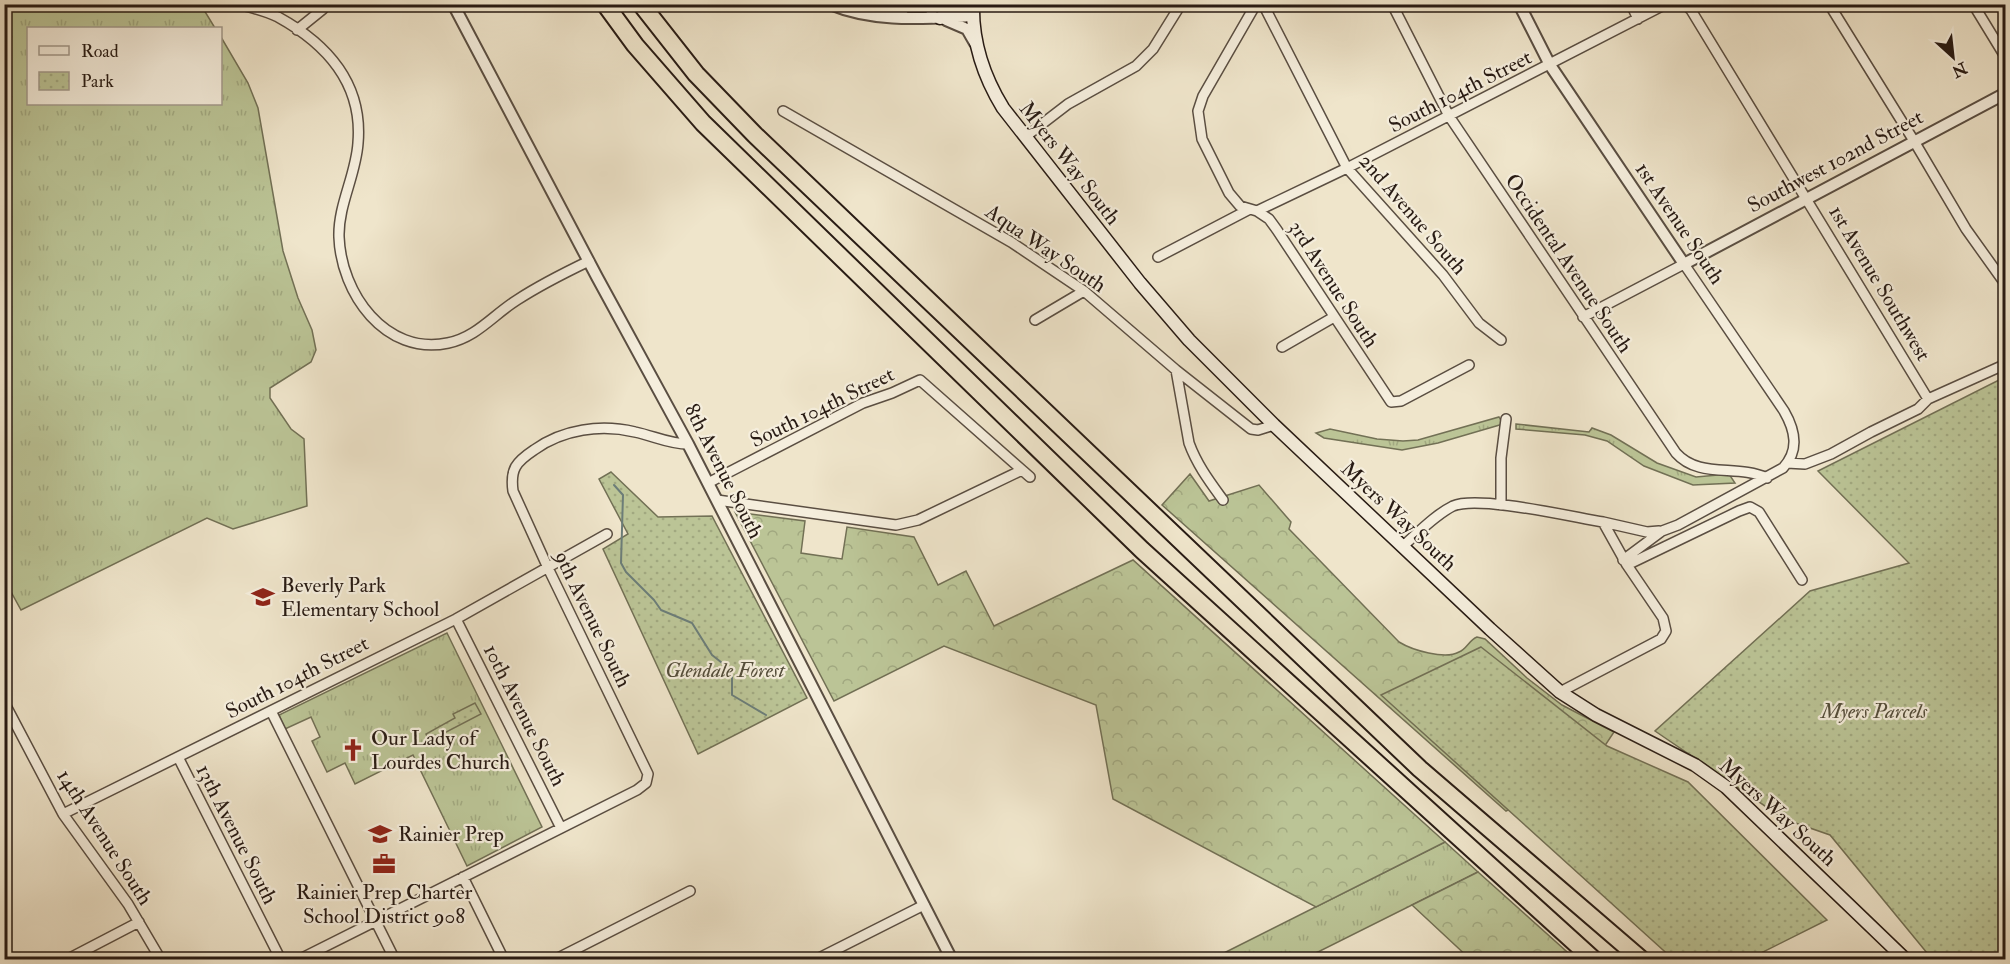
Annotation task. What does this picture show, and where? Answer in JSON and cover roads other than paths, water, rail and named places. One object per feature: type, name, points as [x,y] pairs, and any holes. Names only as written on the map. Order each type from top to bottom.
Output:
[{"type":"highway","points":[[605,4],[635,45],[703,123],[741,162],[1142,550],[1594,960]]},
{"type":"highway","points":[[613,4],[661,74]]},
{"type":"highway","points":[[641,4],[696,74],[772,151],[1420,769],[1642,960]]},
{"type":"main road","points":[[937,18],[949,15],[962,4]]},
{"type":"main road","name":"Myers Way South","points":[[973,10],[979,53],[985,74],[997,98],[1163,312],[1274,425],[1560,692],[1596,715],[1695,765],[1726,787],[1906,960]]},
{"type":"street","points":[[239,4],[277,17],[297,30],[320,45],[342,71],[357,117],[358,143],[340,216],[341,253],[355,295],[367,315],[383,329],[414,343],[427,345],[455,341],[484,327],[503,310],[536,288],[589,261]]},
{"type":"street","name":"8th Avenue South","points":[[453,4],[688,444],[952,960]]},
{"type":"street","points":[[830,4],[861,14],[884,18],[937,18],[973,10]]},
{"type":"street","points":[[884,18],[900,13],[909,4]]},
{"type":"street","points":[[928,4],[937,18],[967,29],[979,53]]},
{"type":"street","points":[[1025,137],[1068,104],[1136,66],[1153,49],[1180,4]]},
{"type":"street","name":"3rd Avenue South","points":[[1256,4],[1203,96],[1198,111],[1202,140],[1229,193],[1234,201],[1269,219],[1389,400],[1395,403],[1469,365]]},
{"type":"street","name":"2nd Avenue South","points":[[1263,4],[1347,168],[1443,275],[1479,323],[1501,340]]},
{"type":"street","name":"Occidental Avenue South","points":[[1392,4],[1449,116],[1583,317],[1682,459],[1702,469],[1745,472],[1767,478]]},
{"type":"street","name":"1st Avenue South","points":[[1519,4],[1550,65],[1788,418],[1795,443],[1793,454],[1787,463]]},
{"type":"street","points":[[1631,4],[1638,19]]},
{"type":"street","name":"South 104th Street","points":[[1158,257],[1347,168],[1666,4]]},
{"type":"street","name":"1st Avenue Southwest","points":[[1685,4],[1691,10],[1807,197],[1928,399]]},
{"type":"street","points":[[1829,4],[1966,229],[2006,285]]},
{"type":"street","points":[[1973,4],[2006,58]]},
{"type":"street","points":[[297,30],[323,9]]},
{"type":"street","name":"Southwest 102nd Street","points":[[1684,264],[2006,93]]},
{"type":"street","name":"Aqua Way South","points":[[783,111],[1011,242],[1084,291],[1176,370],[1251,429],[1258,430],[1274,425]]},
{"type":"street","points":[[1583,317],[1684,264]]},
{"type":"street","points":[[1035,320],[1084,291]]},
{"type":"street","points":[[1282,347],[1334,317]]},
{"type":"street","points":[[1403,546],[1451,507],[1465,503],[1501,505],[1603,522],[1647,532],[1662,531],[1678,525],[1767,478],[1787,463],[1805,464],[1831,454],[1918,409],[1928,399],[2006,364]]},
{"type":"street","points":[[1176,370],[1191,449],[1202,471],[1223,500]]},
{"type":"street","name":"South 104th Street","points":[[708,483],[862,404],[920,380],[1022,470]]},
{"type":"street","points":[[1501,505],[1501,458],[1506,419]]},
{"type":"street","name":"9th Avenue South","points":[[561,828],[641,788],[646,783],[648,774],[513,491],[514,468],[521,459],[536,448],[555,438],[584,429],[634,431],[672,444],[688,444]]},
{"type":"street","points":[[717,500],[896,525],[918,520],[1022,470],[1030,477]]},
{"type":"street","points":[[1625,562],[1750,507],[1759,512],[1802,580]]},
{"type":"street","points":[[1560,692],[1661,639],[1666,631],[1663,618],[1625,562],[1603,522]]},
{"type":"street","points":[[1625,562],[1662,531]]},
{"type":"street","name":"South 104th Street","points":[[63,814],[456,619],[607,534]]},
{"type":"street","name":"10th Avenue South","points":[[456,619],[561,828]]},
{"type":"street","name":"14th Avenue South","points":[[4,702],[63,814],[139,922],[161,960]]},
{"type":"street","points":[[271,711],[395,960]]},
{"type":"street","name":"13th Avenue South","points":[[178,757],[281,960]]},
{"type":"street","points":[[298,960],[561,828]]},
{"type":"street","points":[[463,877],[504,960]]},
{"type":"street","points":[[554,960],[690,891]]},
{"type":"street","points":[[815,960],[924,905]]},
{"type":"street","points":[[66,960],[139,922]]},
{"type":"waterway","points":[[614,485],[623,495],[621,563],[626,572],[661,610],[692,623],[712,655],[726,666],[732,676],[732,695],[766,715]]},
{"type":"place","name":"Beverly Park Elementary School","points":[[263,597]]},
{"type":"place","name":"Our Lady of Lourdes Church","points":[[353,750]]},
{"type":"place","name":"Rainier Prep","points":[[380,834]]},
{"type":"place","name":"Rainier Prep Charter School District 908","points":[[384,864]]},
{"type":"park label","name":"Glendale Forest","points":[[725,670]]},
{"type":"park label","name":"Myers Parcels","points":[[1874,711]]}]
